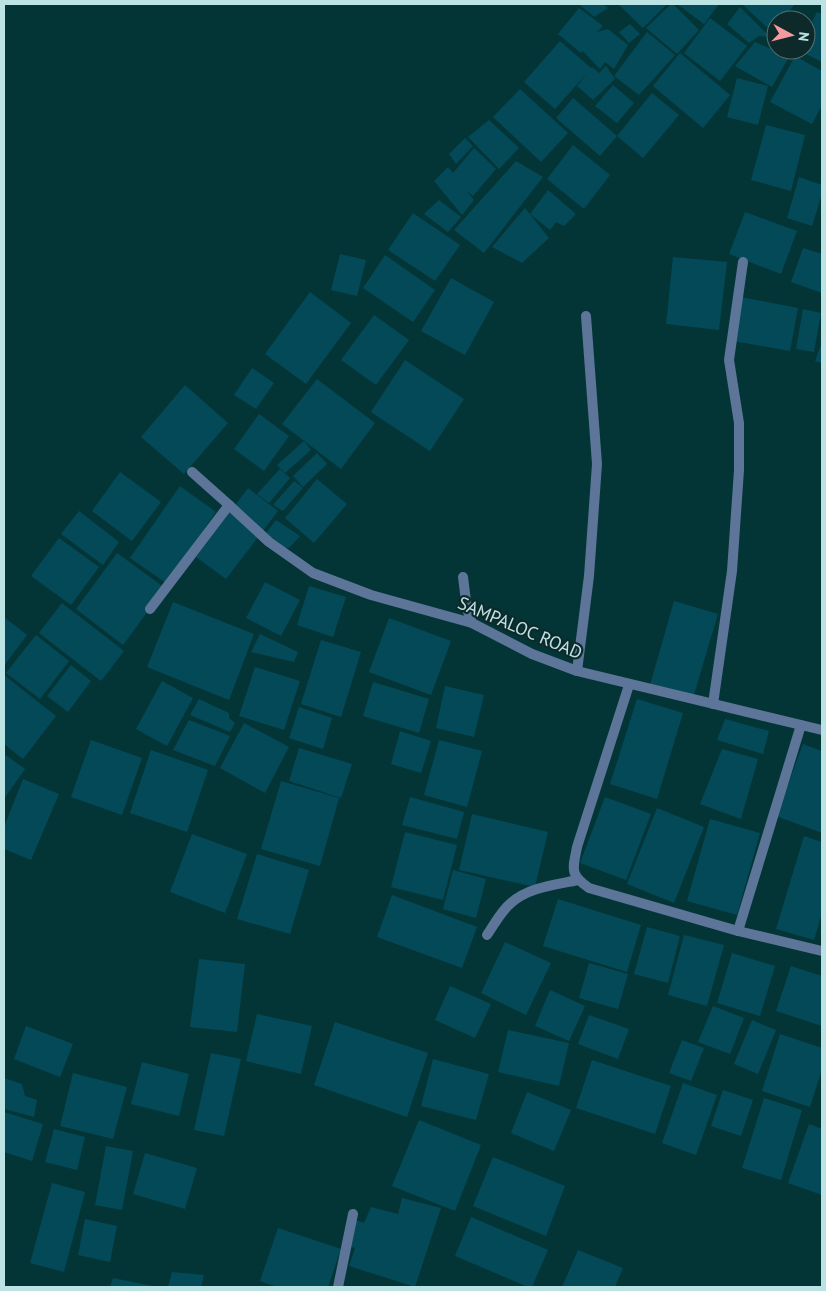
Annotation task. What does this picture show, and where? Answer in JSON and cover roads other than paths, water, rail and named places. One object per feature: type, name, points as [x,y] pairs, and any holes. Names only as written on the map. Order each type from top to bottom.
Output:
[{"type":"street","points":[[713,704],[732,571],[739,470],[738,423],[729,360],[743,262]]},
{"type":"street","points":[[577,671],[590,576],[597,464],[586,316]]},
{"type":"street","name":"SAMPALOC ROAD","points":[[192,472],[269,542],[313,573],[371,595],[472,623],[532,654],[577,671],[822,730]]},
{"type":"street","points":[[150,609],[229,505]]},
{"type":"street","points":[[464,577],[467,609],[472,623]]},
{"type":"street","points":[[630,685],[577,847],[573,869],[578,880],[589,888],[738,931],[822,951]]},
{"type":"street","points":[[738,931],[801,725]]},
{"type":"street","points":[[486,935],[509,904],[525,893],[578,880]]},
{"type":"street","points":[[338,1287],[352,1214]]}]
